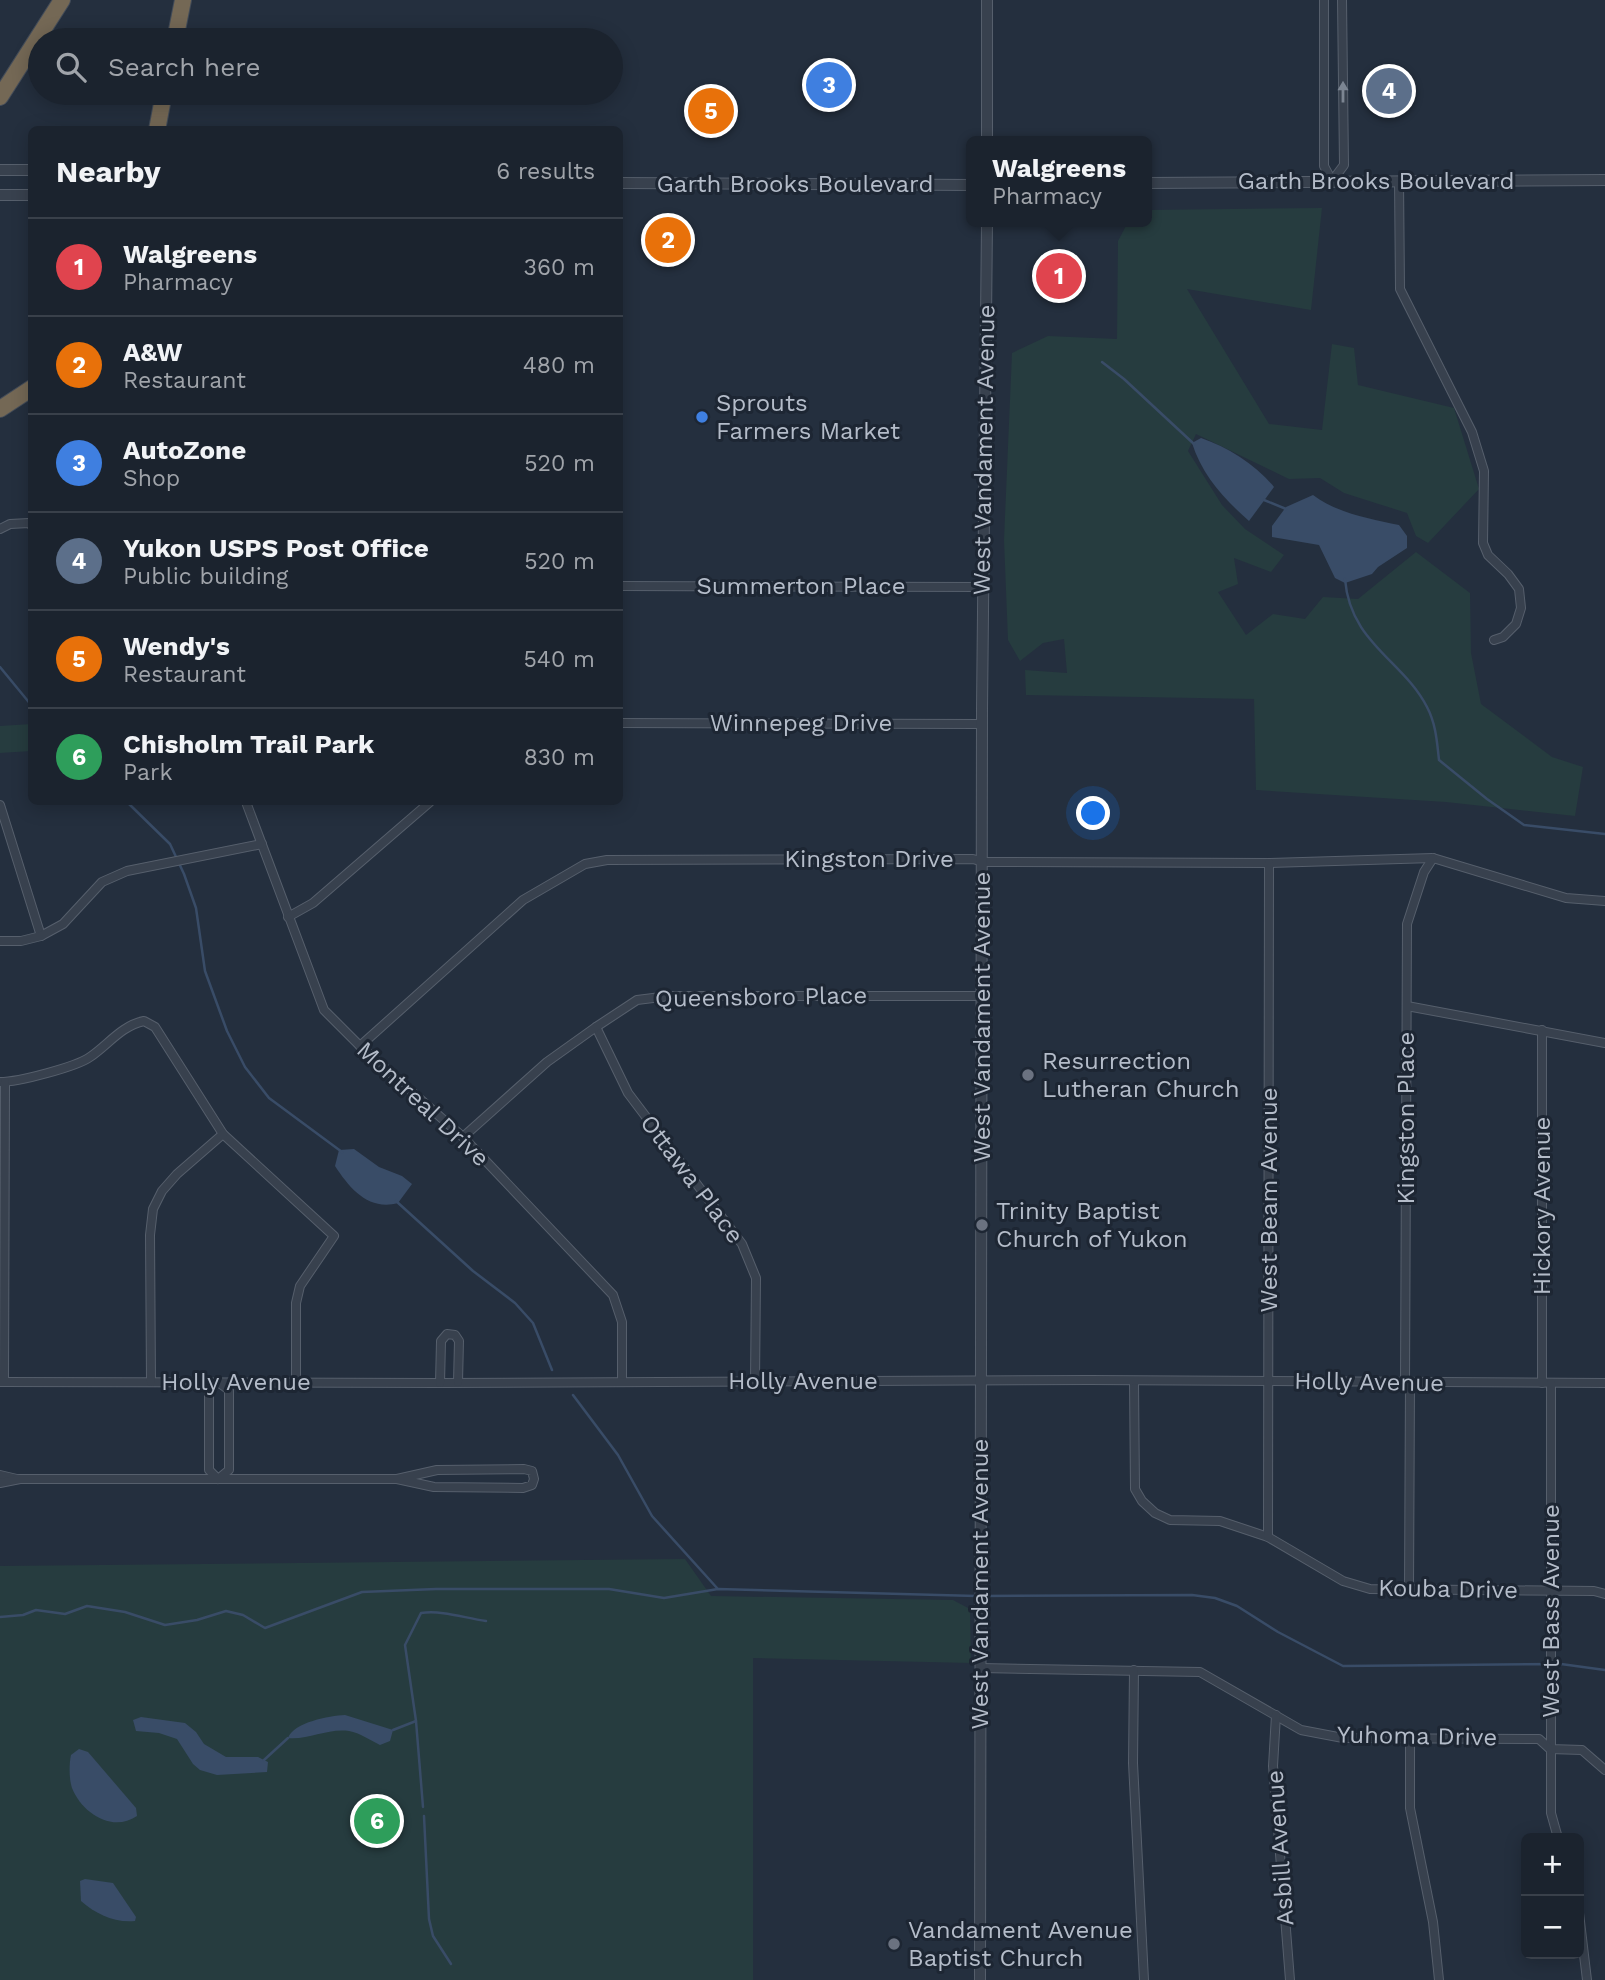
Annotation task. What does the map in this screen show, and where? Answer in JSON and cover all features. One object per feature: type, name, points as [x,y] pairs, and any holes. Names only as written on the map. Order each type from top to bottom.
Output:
[{"type":"highway","points":[[44,28],[62,0]]},
{"type":"highway","points":[[177,28],[183,0]]},
{"type":"highway","points":[[0,97],[28,53]]},
{"type":"highway","points":[[158,126],[162,105]]},
{"type":"highway","points":[[0,409],[28,391]]},
{"type":"street","points":[[987,0],[987,136]]},
{"type":"street","points":[[1324,0],[1325,166],[1332,181]]},
{"type":"street","points":[[1332,181],[1343,165],[1342,0]]},
{"type":"street","points":[[1324,19],[1342,19]]},
{"type":"street","points":[[1324,126],[1343,127]]},
{"type":"street","points":[[0,170],[28,170]]},
{"type":"street","name":"Garth Brooks Boulevard","points":[[1152,183],[1605,180]]},
{"type":"street","points":[[1399,181],[1400,289],[1472,432],[1484,471],[1483,543],[1488,555],[1519,589],[1521,608],[1516,624],[1503,637],[1494,640]]},
{"type":"street","name":"Garth Brooks Boulevard","points":[[623,183],[966,185]]},
{"type":"street","points":[[0,195],[28,195]]},
{"type":"street","name":"West Vandament Avenue","points":[[980,1980],[979,1381],[987,227]]},
{"type":"street","points":[[0,529],[10,524],[28,523]]},
{"type":"street","name":"Summerton Place","points":[[623,586],[983,587]]},
{"type":"street","name":"Winnepeg Drive","points":[[623,723],[982,724]]},
{"type":"street","points":[[0,805],[41,936]]},
{"type":"street","name":"Montreal Drive","points":[[247,805],[324,1010],[360,1046],[464,1137],[613,1295],[622,1322],[622,1382]]},
{"type":"street","points":[[288,917],[313,903],[427,805]]},
{"type":"street","points":[[0,941],[21,941],[41,936],[63,924],[102,882],[127,871],[262,844]]},
{"type":"street","name":"Kingston Drive","points":[[360,1046],[523,900],[585,864],[607,860],[973,859],[983,862],[1269,863],[1433,858],[1566,898],[1605,901]]},
{"type":"street","name":"Kingston Place","points":[[1409,1590],[1407,924],[1424,872],[1433,858]]},
{"type":"street","name":"West Beam Avenue","points":[[1268,1537],[1269,863]]},
{"type":"street","name":"Queensboro Place","points":[[464,1137],[547,1062],[637,1000],[669,996],[981,996]]},
{"type":"street","points":[[1407,1006],[1605,1042]]},
{"type":"street","points":[[2,1381],[2,1082],[67,1067],[88,1059],[130,1024],[144,1021],[155,1027],[223,1134],[334,1236],[300,1286],[296,1303],[296,1382]]},
{"type":"street","name":"Ottawa Place","points":[[596,1027],[628,1093],[742,1244],[750,1259],[756,1278],[755,1381]]},
{"type":"street","name":"Hickory Avenue","points":[[1542,1030],[1547,1383]]},
{"type":"street","points":[[151,1382],[150,1234],[153,1209],[162,1191],[177,1174],[223,1134]]},
{"type":"street","points":[[440,1383],[441,1341],[447,1334],[455,1335],[459,1341],[458,1382]]},
{"type":"street","name":"Holly Avenue","points":[[2,1381],[440,1383],[1270,1380],[1605,1383]]},
{"type":"street","name":"Kouba Drive","points":[[1133,1381],[1135,1489],[1142,1501],[1155,1513],[1170,1520],[1220,1521],[1268,1537],[1343,1581],[1370,1589],[1594,1591],[1605,1594]]},
{"type":"street","points":[[218,1382],[229,1390],[229,1470],[218,1479],[209,1470],[209,1390],[218,1382]]},
{"type":"street","name":"West Bass Avenue","points":[[1547,1383],[1551,1813],[1557,1833]]},
{"type":"street","points":[[0,1475],[20,1479],[397,1479],[437,1470],[512,1469],[531,1471],[534,1479],[533,1485],[523,1488],[434,1488],[397,1479]]},
{"type":"street","points":[[0,1483],[20,1479]]},
{"type":"street","name":"Yuhoma Drive","points":[[981,1668],[1200,1672],[1301,1730],[1343,1738],[1539,1739],[1550,1749],[1582,1750],[1605,1770]]},
{"type":"street","points":[[1134,1670],[1133,1763],[1143,1980]]},
{"type":"street","name":"Asbill Avenue","points":[[1276,1715],[1273,1766],[1290,1980]]},
{"type":"street","points":[[1410,1740],[1410,1808],[1433,1922],[1439,1980]]},
{"type":"street","points":[[1584,1947],[1587,1980]]},
{"type":"green space","points":[[1322,208],[1311,310],[1187,289],[1269,424],[1322,430],[1332,344],[1354,348],[1358,385],[1454,408],[1479,489],[1428,543],[1416,536],[1407,513],[1344,493],[1320,478],[1289,479],[1196,434],[1188,451],[1222,505],[1245,529],[1284,555],[1271,572],[1234,558],[1238,584],[1218,592],[1246,635],[1273,614],[1305,619],[1323,597],[1358,599],[1416,552],[1470,593],[1471,653],[1481,704],[1552,757],[1583,767],[1575,816],[1446,802],[1256,790],[1254,699],[1026,695],[1025,670],[1067,673],[1064,639],[1043,643],[1020,661],[1008,640],[1004,540],[1012,353],[1048,336],[1117,339],[1118,241],[1125,227],[1152,227],[1152,210]]},
{"type":"green space","points":[[28,724],[28,751],[0,753],[0,726]]},
{"type":"green space","points":[[685,1559],[711,1596],[953,1600],[970,1609],[971,1663],[753,1658],[753,1980],[0,1980],[0,1566]]},
{"type":"water","points":[[1201,438],[1241,458],[1259,471],[1274,487],[1249,521],[1223,495],[1202,466],[1192,443]]},
{"type":"water","points":[[1313,495],[1343,511],[1399,525],[1407,536],[1407,548],[1372,574],[1345,583],[1335,578],[1319,545],[1272,537],[1272,526],[1286,507]]},
{"type":"water","points":[[354,1149],[379,1167],[402,1176],[412,1184],[398,1203],[388,1205],[369,1201],[347,1183],[335,1166],[339,1150]]},
{"type":"water","points":[[345,1715],[393,1730],[390,1741],[380,1745],[349,1731],[288,1738],[304,1724]]},
{"type":"water","points":[[141,1717],[185,1723],[196,1732],[204,1744],[226,1757],[258,1757],[268,1762],[267,1772],[217,1775],[200,1770],[177,1739],[159,1733],[136,1731],[133,1720]]},
{"type":"water","points":[[79,1749],[88,1752],[136,1808],[137,1816],[127,1821],[108,1821],[99,1818],[83,1805],[72,1788],[70,1776],[71,1755]]},
{"type":"water","points":[[85,1879],[113,1883],[136,1917],[135,1921],[106,1917],[81,1901],[80,1881]]},
{"type":"waterway","points":[[1102,362],[1194,444]]},
{"type":"waterway","points":[[1264,500],[1286,509]]},
{"type":"waterway","points":[[1345,579],[1349,601],[1367,635],[1405,676],[1427,707],[1434,726],[1439,760],[1524,825],[1605,834]]},
{"type":"waterway","points":[[0,667],[28,701]]},
{"type":"waterway","points":[[130,805],[170,844],[184,874],[196,908],[205,971],[227,1031],[245,1067],[269,1098],[342,1152]]},
{"type":"waterway","points":[[396,1201],[473,1271],[515,1303],[533,1323],[552,1370]]},
{"type":"waterway","points":[[573,1395],[618,1455],[652,1516],[717,1588]]},
{"type":"waterway","points":[[0,1617],[23,1615],[36,1610],[65,1614],[87,1606],[125,1612],[165,1625],[197,1620],[226,1611],[243,1615],[265,1628],[362,1592],[436,1589],[609,1589],[664,1598],[718,1589],[976,1596]]},
{"type":"waterway","points":[[982,1596],[1192,1595],[1215,1598],[1237,1606],[1278,1632],[1343,1666],[1561,1664],[1605,1670]]},
{"type":"waterway","points":[[423,1807],[416,1721],[405,1645],[421,1613],[445,1613],[486,1621]]},
{"type":"waterway","points":[[393,1730],[416,1721]]},
{"type":"waterway","points":[[264,1760],[288,1738]]},
{"type":"waterway","points":[[424,1816],[429,1919],[433,1936],[451,1964]]},
{"type":"place","name":"AutoZone","points":[[829,85]]},
{"type":"place","name":"Yukon USPS Post Office","points":[[1389,91]]},
{"type":"place","name":"Wendy's","points":[[711,111]]},
{"type":"place","name":"A&W","points":[[668,240]]},
{"type":"place","name":"Walgreens","points":[[1059,276]]},
{"type":"place","name":"Sprouts Farmers Market","points":[[702,417]]},
{"type":"place","name":"Resurrection Lutheran Church","points":[[1028,1075]]},
{"type":"place","name":"Trinity Baptist Church of Yukon","points":[[982,1225]]},
{"type":"place","name":"Chisholm Trail Park","points":[[377,1821]]},
{"type":"place","name":"Vandament Avenue Baptist Church","points":[[894,1944]]}]
